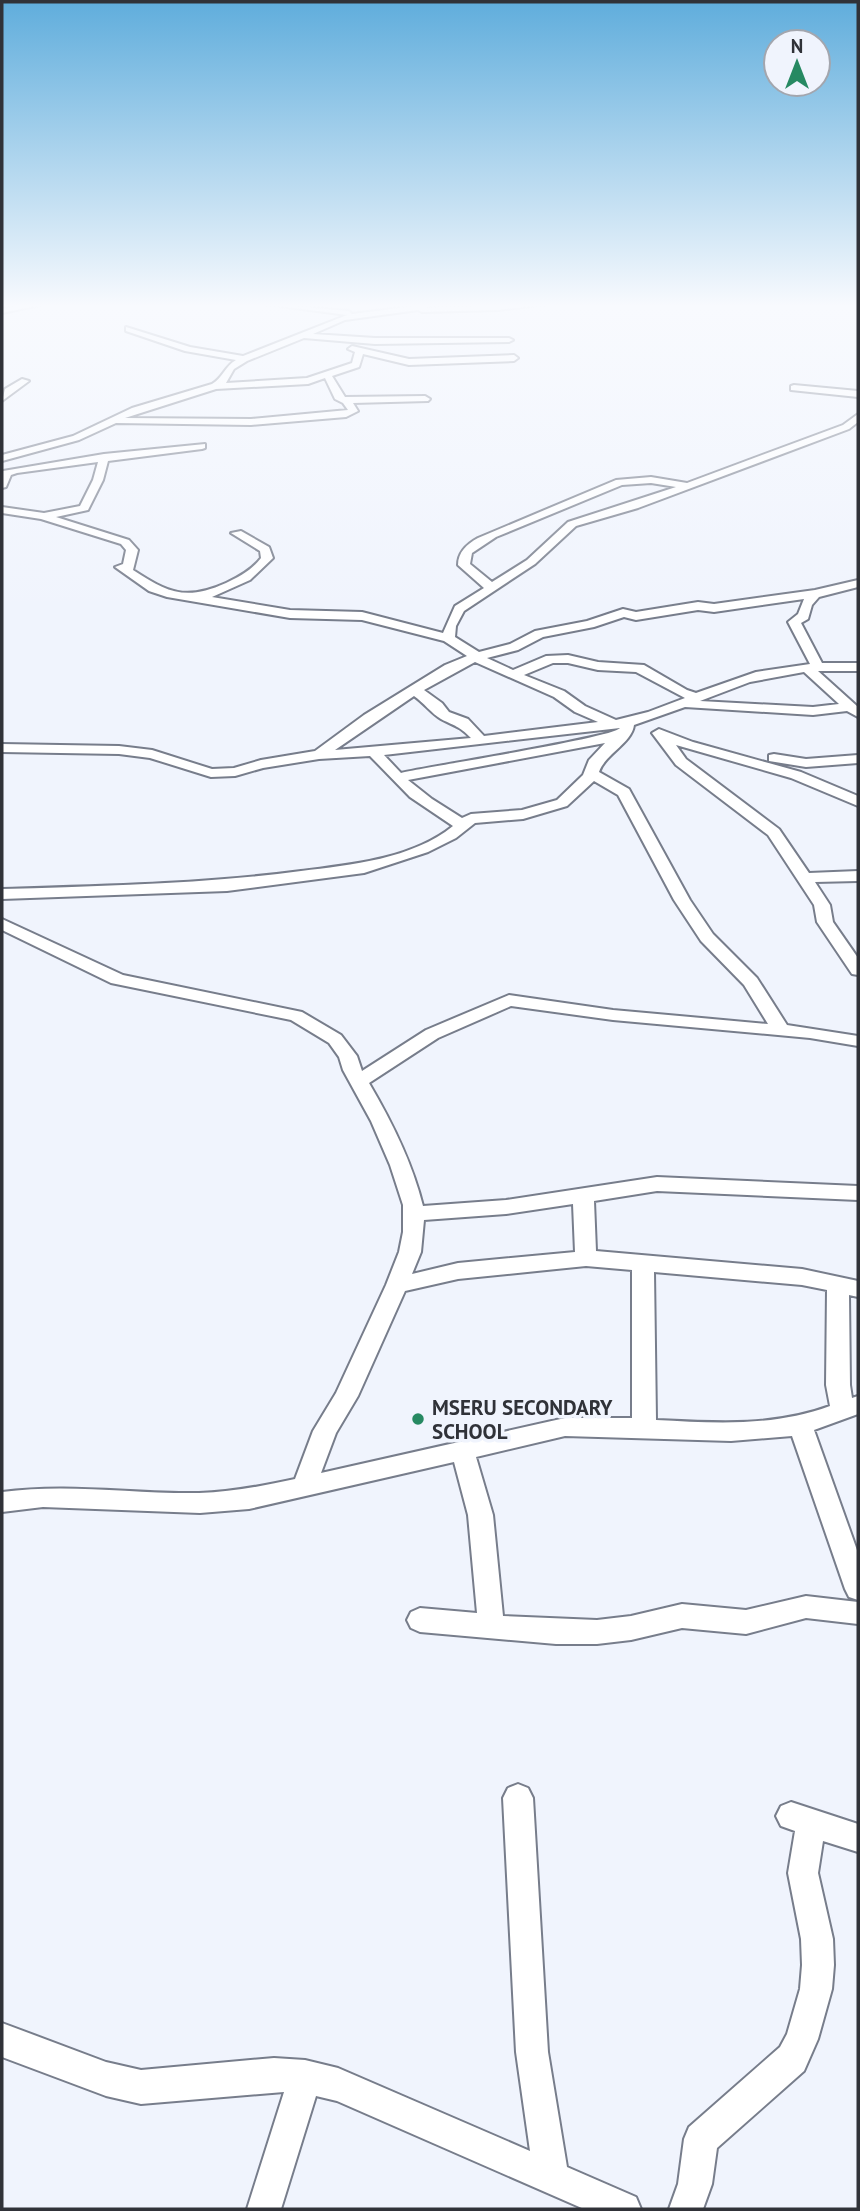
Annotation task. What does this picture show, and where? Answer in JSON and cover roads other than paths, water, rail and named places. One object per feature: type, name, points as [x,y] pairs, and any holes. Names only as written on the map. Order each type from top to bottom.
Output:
[{"type":"street","points":[[2,458],[76,438],[149,406]]},
{"type":"street","points":[[111,421],[251,422],[353,413],[350,406]]},
{"type":"street","points":[[449,638],[450,626],[459,609],[539,555],[572,524],[689,486],[838,430],[858,417]]},
{"type":"street","points":[[2,485],[10,471],[202,446]]},
{"type":"street","points":[[43,516],[84,508],[98,480],[104,457]]},
{"type":"street","points":[[491,588],[464,565],[463,560],[464,554],[492,535],[620,482],[651,480],[689,486]]},
{"type":"street","points":[[2,510],[43,516],[125,542],[132,550],[124,568],[153,589],[290,614],[362,616],[449,638],[475,657],[559,694],[580,709],[626,726],[659,733],[686,746],[806,763],[858,760]]},
{"type":"street","points":[[200,598],[260,569],[268,558],[265,549],[237,533]]},
{"type":"street","points":[[319,755],[349,730],[450,668],[475,657],[514,647],[539,634],[590,624],[623,612],[635,616],[698,606],[714,608],[814,594],[858,583]]},
{"type":"street","points":[[843,587],[858,593]]},
{"type":"street","points":[[814,594],[806,604],[804,616],[794,622],[812,667],[855,711]]},
{"type":"street","points":[[513,675],[551,659],[568,659],[598,666],[639,668],[682,693],[698,697]]},
{"type":"street","points":[[399,778],[445,766],[529,754],[626,726],[766,672],[812,667],[858,667]]},
{"type":"street","points":[[415,690],[437,706],[444,715],[463,723],[480,740]]},
{"type":"street","points":[[684,703],[855,711]]},
{"type":"street","points":[[2,748],[119,750],[152,754],[211,773],[236,772],[261,764],[319,755],[374,752],[626,726]]},
{"type":"street","points":[[2,894],[227,886],[322,876],[364,868],[422,849],[478,818],[517,815],[556,806],[567,800],[593,774],[596,760],[626,726]]},
{"type":"street","points":[[659,733],[681,762],[774,832],[822,905],[825,922],[858,970]]},
{"type":"street","points":[[711,751],[808,779],[858,802]]},
{"type":"street","points":[[374,752],[433,808],[463,825]]},
{"type":"street","points":[[593,774],[624,792],[678,894],[707,937],[751,982],[780,1030]]},
{"type":"street","points":[[804,878],[858,876]]},
{"type":"street","points":[[2,924],[117,979],[156,989],[185,992],[228,1004],[274,1011],[307,1021],[342,1046],[358,1082],[381,1121],[411,1194],[413,1214],[410,1252],[346,1396],[325,1430],[303,1486]]},
{"type":"street","points":[[358,1082],[432,1034],[509,1000],[613,1015],[825,1034],[858,1041]]},
{"type":"street","points":[[413,1214],[506,1207],[657,1184],[858,1193]]},
{"type":"street","points":[[583,1194],[586,1258]]},
{"type":"street","points":[[2,1502],[53,1497],[200,1503],[249,1499],[565,1427],[643,1427],[743,1432],[800,1425],[850,1407],[838,1385],[848,1286],[802,1277],[586,1258],[458,1271],[397,1285]]},
{"type":"street","points":[[643,1262],[643,1427]]},
{"type":"street","points":[[800,1425],[852,1562],[858,1589]]},
{"type":"street","points":[[461,1450],[474,1478],[481,1507],[491,1626]]},
{"type":"street","points":[[419,1620],[461,1626],[597,1632],[631,1628],[682,1616],[746,1622],[806,1607],[858,1614]]},
{"type":"street","points":[[518,1798],[532,2052],[551,2177]]},
{"type":"street","points":[[686,2209],[695,2185],[701,2139],[792,2059],[802,2039],[816,1989],[818,1954],[803,1873],[801,1819],[858,1838]]},
{"type":"street","points":[[2,2039],[14,2046],[96,2075],[141,2087],[274,2075],[306,2077],[338,2085],[624,2209]]},
{"type":"street","points":[[264,2209],[306,2077]]},
{"type":"place","name":"MSERU SECONDARY SCHOOL","points":[[418,1419]]}]
